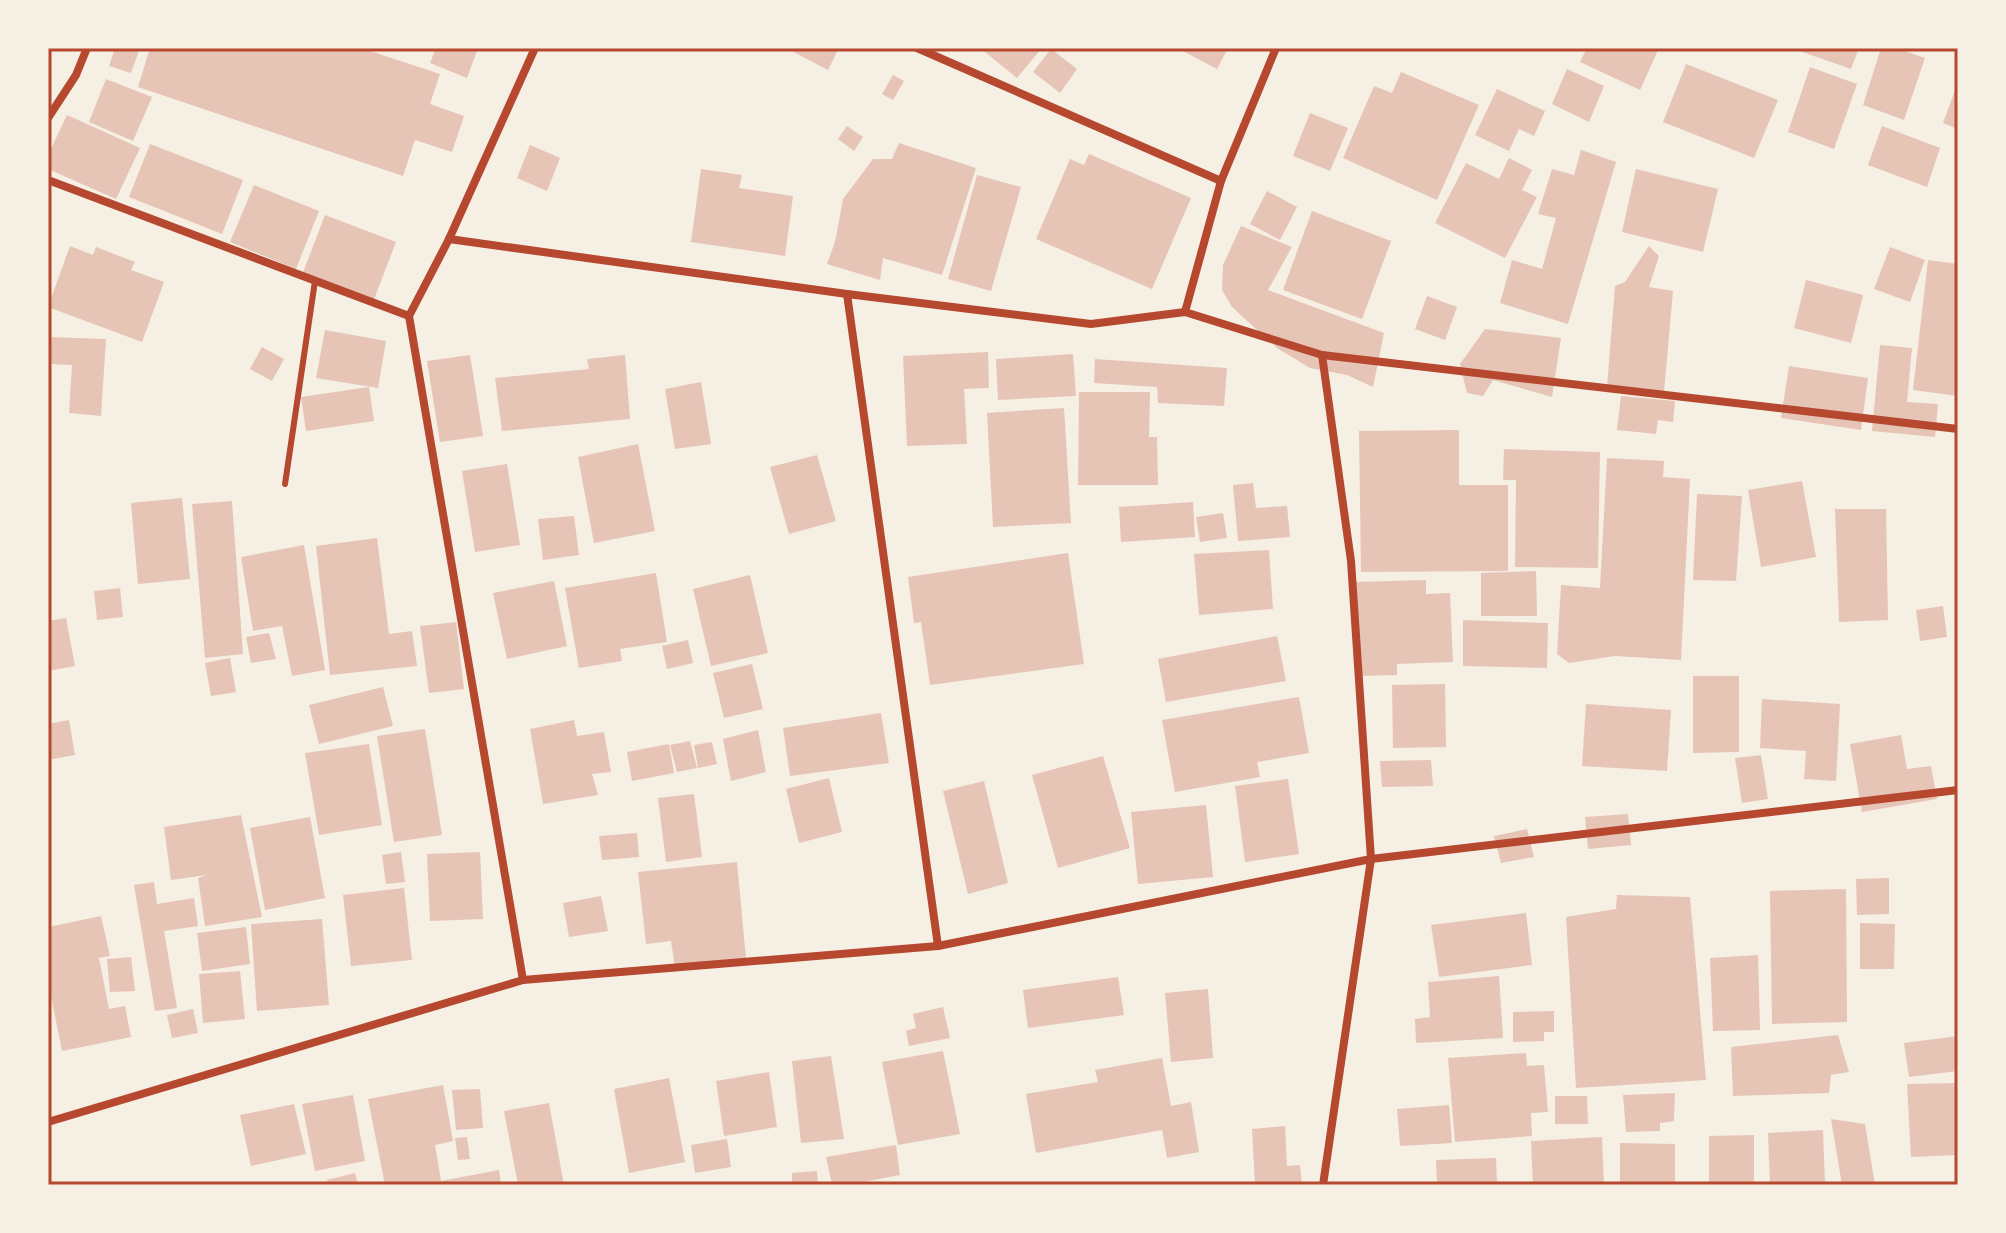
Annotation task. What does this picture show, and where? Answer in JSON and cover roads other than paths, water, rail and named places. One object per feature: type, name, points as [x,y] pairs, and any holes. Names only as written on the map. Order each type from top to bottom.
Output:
[{"type":"street","points":[[48,118],[76,75],[87,48]]},
{"type":"street","points":[[523,980],[409,316],[449,239],[535,48]]},
{"type":"street","points":[[917,48],[1221,181]]},
{"type":"street","points":[[1185,312],[1221,181],[1276,48]]},
{"type":"street","points":[[48,180],[409,316]]},
{"type":"street","points":[[449,239],[1091,324],[1185,312],[1322,355],[1958,429]]},
{"type":"street","points":[[847,294],[938,946]]},
{"type":"street","points":[[1322,355],[1351,561],[1371,859],[1323,1185]]},
{"type":"street","points":[[48,1122],[523,980],[938,946],[1371,859],[1958,790]]},
{"type":"lane","points":[[285,484],[315,281]]}]
